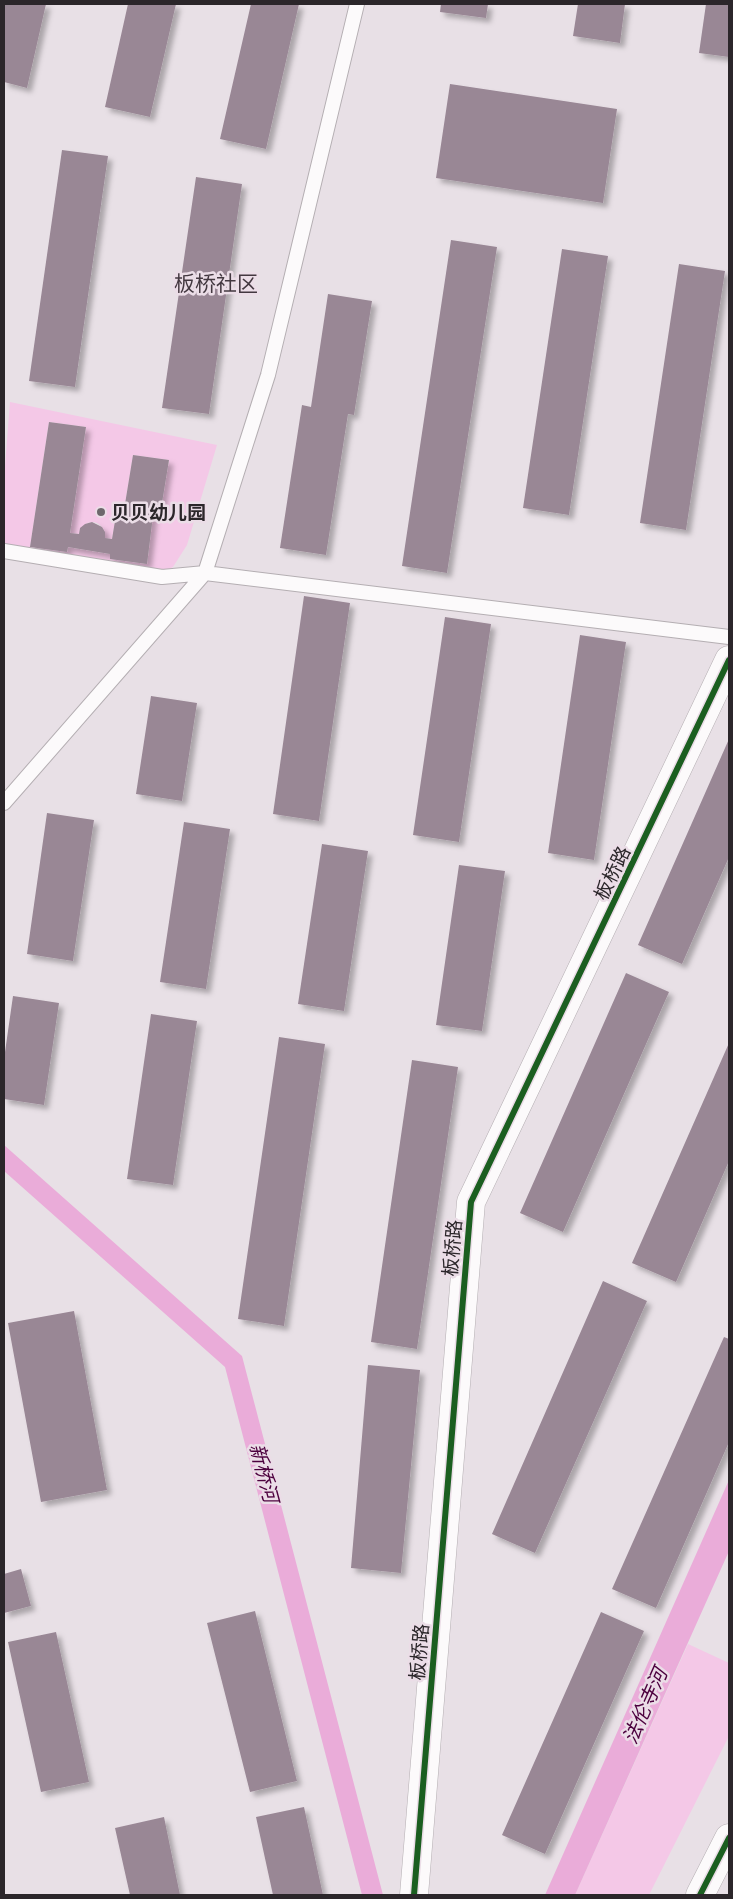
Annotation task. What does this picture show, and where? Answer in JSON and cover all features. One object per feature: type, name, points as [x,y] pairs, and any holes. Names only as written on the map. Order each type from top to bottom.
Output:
[{"type":"street","name":"板桥路","points":[[414,1895],[471,1202],[729,660]]},
{"type":"street","points":[[700,1895],[729,1838]]},
{"type":"lane","points":[[4,803],[205,573],[268,375],[357,4]]},
{"type":"lane","points":[[4,551],[162,577],[205,573],[729,637]]},
{"type":"shaded area","name":"贝贝幼儿园","points":[[10,402],[217,445],[187,545],[173,567],[158,575],[4,548],[4,479]],"holes":[[[49,422],[86,427],[70,533],[79,534],[85,524],[94,522],[102,527],[105,538],[112,539],[118,503],[125,504],[133,455],[169,460],[161,509],[154,508],[147,564],[110,559],[110,554],[68,547],[67,552],[30,547]]]},
{"type":"shaded area","points":[[688,1644],[729,1663],[729,1736],[649,1895],[575,1895]]},
{"type":"water","name":"新桥河","points":[[4,1145],[242,1356],[383,1895],[362,1895],[225,1367],[4,1171]]},
{"type":"water","name":"法伦寺河","points":[[729,1480],[729,1551],[575,1895],[545,1895]]},
{"type":"building","points":[[4,4],[46,4],[27,88],[4,82]]},
{"type":"building","points":[[128,4],[176,4],[150,117],[105,107]]},
{"type":"building","points":[[251,4],[299,4],[266,149],[220,139]]},
{"type":"building","points":[[441,4],[488,4],[486,18],[440,12]]},
{"type":"building","points":[[578,4],[625,4],[620,43],[573,36]]},
{"type":"building","points":[[706,4],[729,4],[729,57],[699,53]]},
{"type":"building","points":[[450,84],[617,109],[603,203],[436,178]]},
{"type":"building","points":[[62,150],[108,156],[75,387],[29,381]]},
{"type":"building","points":[[196,177],[242,184],[209,414],[162,408]]},
{"type":"building","points":[[451,240],[497,247],[447,573],[402,566]]},
{"type":"building","points":[[562,249],[608,256],[569,515],[523,508]]},
{"type":"building","points":[[679,264],[725,271],[686,530],[640,523]]},
{"type":"building","points":[[328,294],[372,301],[354,415],[348,414],[326,555],[280,548],[302,405],[311,407]]},
{"type":"building","points":[[49,422],[86,427],[70,533],[79,534],[80,528],[92,522],[102,527],[105,532],[105,538],[112,539],[118,503],[125,504],[133,455],[169,460],[161,509],[154,508],[147,564],[110,559],[110,554],[68,547],[67,552],[30,547]]},
{"type":"building","points":[[304,596],[350,603],[319,821],[273,814]]},
{"type":"building","points":[[445,617],[491,624],[459,842],[413,835]]},
{"type":"building","points":[[580,635],[626,642],[594,860],[548,853]]},
{"type":"building","points":[[151,696],[197,703],[182,801],[136,794]]},
{"type":"building","points":[[729,739],[729,857],[682,964],[638,945]]},
{"type":"building","points":[[47,813],[94,820],[73,961],[27,954]]},
{"type":"building","points":[[184,822],[230,829],[206,989],[160,982]]},
{"type":"building","points":[[322,844],[368,851],[344,1011],[298,1004]]},
{"type":"building","points":[[459,865],[505,871],[482,1031],[436,1025]]},
{"type":"building","points":[[626,973],[669,992],[563,1232],[520,1213]]},
{"type":"building","points":[[13,996],[59,1003],[44,1105],[4,1099],[4,1059]]},
{"type":"building","points":[[151,1014],[197,1021],[173,1185],[127,1179]]},
{"type":"building","points":[[279,1037],[325,1044],[284,1326],[238,1319]]},
{"type":"building","points":[[729,1043],[729,1161],[676,1282],[632,1263]]},
{"type":"building","points":[[412,1060],[458,1067],[417,1349],[371,1342]]},
{"type":"building","points":[[603,1281],[647,1301],[535,1553],[492,1534]]},
{"type":"building","points":[[74,1311],[107,1490],[41,1502],[8,1323]]},
{"type":"building","points":[[724,1337],[729,1339],[729,1442],[656,1608],[612,1589]]},
{"type":"building","points":[[368,1365],[420,1370],[401,1573],[351,1568]]},
{"type":"building","points":[[21,1569],[31,1606],[4,1613],[4,1574]]},
{"type":"building","points":[[255,1611],[297,1781],[250,1792],[207,1623]]},
{"type":"building","points":[[601,1612],[644,1631],[545,1854],[502,1835]]},
{"type":"building","points":[[56,1632],[89,1782],[41,1792],[8,1642]]},
{"type":"building","points":[[304,1807],[323,1895],[273,1895],[256,1817]]},
{"type":"building","points":[[164,1817],[180,1895],[130,1895],[115,1828]]},
{"type":"cycle path","points":[[414,1895],[471,1202],[729,660]]},
{"type":"cycle path","points":[[700,1895],[729,1838]]},
{"type":"place","name":"贝贝幼儿园","points":[[101,512]]},
{"type":"district","name":"板桥社区","points":[[216,284]]}]
